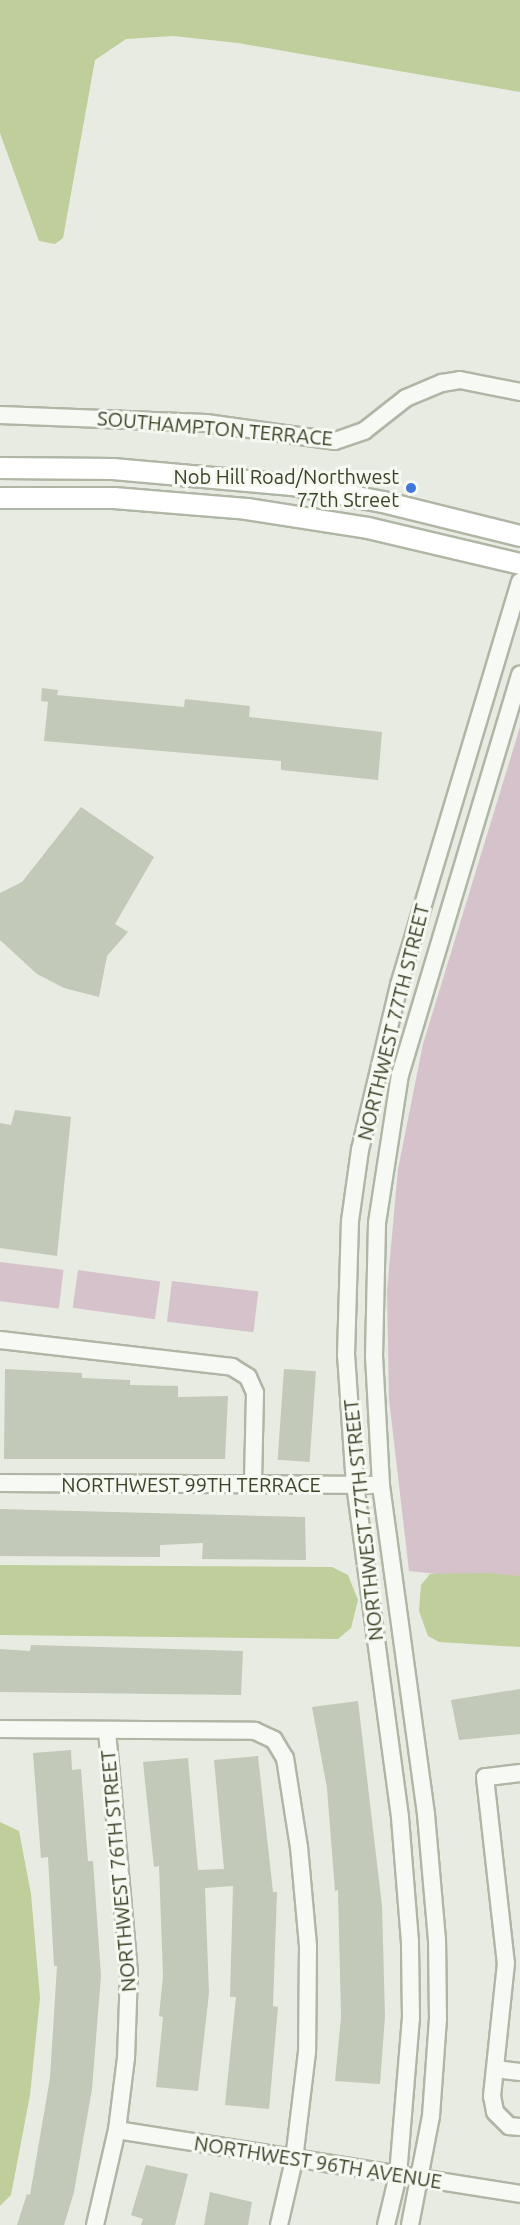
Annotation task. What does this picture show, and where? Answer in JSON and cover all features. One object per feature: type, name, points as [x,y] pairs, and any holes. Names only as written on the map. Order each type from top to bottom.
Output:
[{"type":"main road","points":[[0,468],[112,469],[281,484],[383,502],[520,536]]},
{"type":"main road","points":[[0,498],[114,498],[247,509],[369,528],[520,564]]},
{"type":"street","name":"SOUTHAMPTON TERRACE","points":[[0,416],[184,421],[335,441],[364,431],[406,398],[442,382],[460,380],[520,392]]},
{"type":"street","name":"NORTHWEST 77TH STREET","points":[[386,2225],[398,2175],[411,2018],[410,1942],[400,1817],[355,1485],[346,1355],[346,1282],[360,1150],[399,985],[520,582]]},
{"type":"street","name":"NORTHWEST 77TH STREET","points":[[410,2225],[431,2116],[438,2029],[437,1940],[426,1814],[381,1485],[375,1283],[385,1153],[400,1075],[423,992],[520,675]]},
{"type":"street","points":[[0,1340],[232,1367],[248,1377],[255,1393],[253,1484]]},
{"type":"street","name":"NORTHWEST 99TH TERRACE","points":[[0,1483],[381,1485]]},
{"type":"street","points":[[0,1729],[255,1731],[274,1740],[285,1758],[299,1847],[308,1946],[307,2052],[294,2160],[279,2225]]},
{"type":"street","name":"NORTHWEST 76TH STREET","points":[[95,2225],[117,2130],[126,2058],[129,1972],[106,1730]]},
{"type":"street","points":[[520,1773],[486,1777],[513,1964],[492,2096],[495,2112],[509,2126],[520,2127]]},
{"type":"street","points":[[495,2069],[520,2072]]},
{"type":"street","name":"NORTHWEST 96TH AVENUE","points":[[117,2130],[294,2160],[520,2194]]},
{"type":"shaded area","points":[[0,0],[520,0],[520,92],[238,43],[173,36],[126,39],[95,60],[63,238],[55,244],[39,241],[0,133]]},
{"type":"shaded area","points":[[520,727],[520,1583],[409,1571],[389,1399],[387,1291],[398,1169],[423,1044]]},
{"type":"shaded area","points":[[0,1262],[64,1270],[59,1309],[0,1301]]},
{"type":"shaded area","points":[[78,1270],[160,1282],[155,1319],[73,1308]]},
{"type":"shaded area","points":[[172,1281],[258,1292],[253,1332],[167,1322]]},
{"type":"shaded area","points":[[0,1565],[332,1567],[348,1575],[358,1600],[351,1628],[338,1639],[0,1635]]},
{"type":"shaded area","points":[[488,1573],[520,1576],[520,1647],[439,1642],[428,1636],[419,1611],[421,1585],[430,1574]]},
{"type":"shaded area","points":[[0,1822],[19,1831],[31,1894],[40,1998],[30,2095],[11,2195],[0,2206]]},
{"type":"building","points":[[42,688],[58,690],[57,695],[184,707],[185,699],[250,706],[249,717],[382,732],[378,780],[281,770],[281,761],[44,741],[48,702],[41,701]]},
{"type":"building","points":[[81,807],[154,857],[115,924],[128,932],[107,956],[99,997],[64,988],[37,974],[0,940],[0,893],[22,882]]},
{"type":"building","points":[[15,1110],[71,1117],[57,1256],[0,1248],[0,1123],[11,1125]]},
{"type":"building","points":[[5,1369],[82,1373],[82,1378],[130,1380],[130,1385],[178,1386],[178,1397],[228,1396],[225,1459],[4,1459]]},
{"type":"building","points":[[284,1369],[316,1371],[310,1462],[278,1460]]},
{"type":"building","points":[[0,1509],[305,1517],[306,1560],[202,1559],[203,1543],[160,1545],[160,1557],[0,1556]]},
{"type":"building","points":[[31,1645],[243,1651],[241,1695],[0,1692],[0,1649],[30,1651]]},
{"type":"building","points":[[520,1689],[520,1734],[459,1740],[451,1700]]},
{"type":"building","points":[[358,1701],[382,1906],[385,2016],[380,2084],[335,2081],[341,2017],[338,1890],[335,1891],[327,1788],[312,1707]]},
{"type":"building","points":[[71,1750],[72,1770],[81,1769],[88,1861],[93,1861],[101,1976],[92,2089],[74,2192],[64,2225],[17,2225],[27,2194],[30,2195],[50,2078],[57,1966],[54,1966],[48,1857],[41,1858],[33,1753]]},
{"type":"building","points":[[258,1756],[273,1892],[277,1892],[273,2006],[278,2007],[269,2109],[225,2105],[236,1997],[230,1997],[233,1886],[205,1888],[209,1993],[198,2091],[156,2087],[163,2017],[159,2016],[163,1976],[159,1866],[154,1867],[143,1762],[188,1758],[198,1870],[224,1869],[214,1760]]},
{"type":"building","points":[[146,2165],[188,2174],[175,2225],[141,2225],[143,2219],[131,2215]]},
{"type":"building","points":[[210,2192],[252,2202],[248,2225],[204,2225]]},
{"type":"place","name":"Nob Hill Road/Northwest 77th Street","points":[[411,488]]}]
